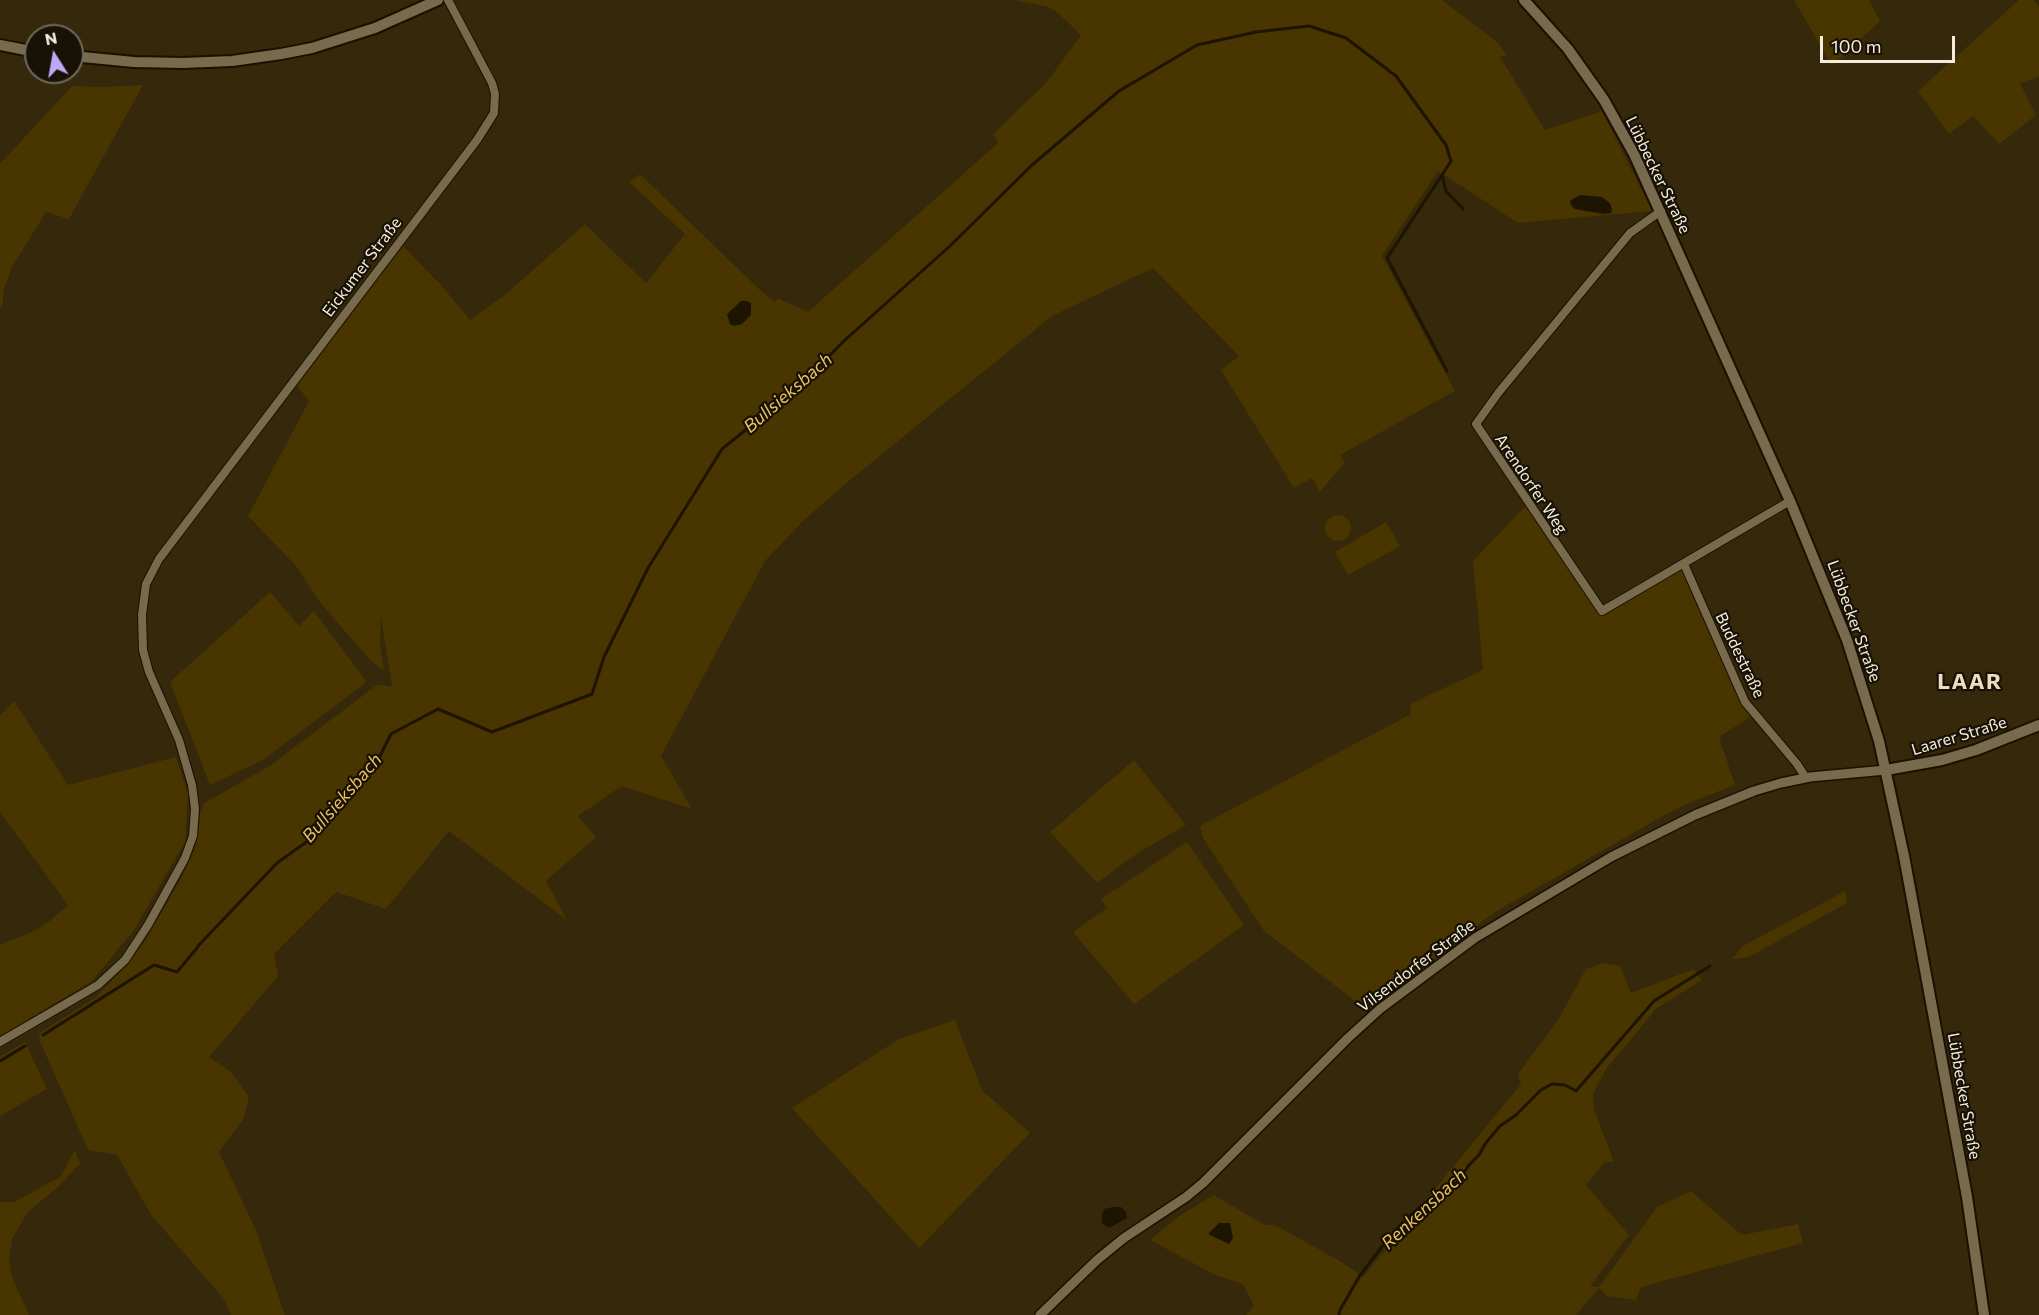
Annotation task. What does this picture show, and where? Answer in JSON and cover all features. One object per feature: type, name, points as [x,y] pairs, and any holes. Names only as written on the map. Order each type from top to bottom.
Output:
[{"type":"main road","points":[[84,58],[183,63],[232,61],[281,54],[345,39],[438,0]]},
{"type":"main road","name":"Lübbecker Straße","points":[[1524,0],[1562,41],[1604,100],[1634,154],[1790,501],[1847,640],[1864,689],[1886,770],[1915,911],[1967,1197],[1984,1315]]},
{"type":"main road","points":[[0,45],[24,50]]},
{"type":"main road","name":"Laarer Straße","points":[[1886,770],[1942,760],[1976,750],[2039,725]]},
{"type":"street","name":"Eickumer Straße","points":[[0,1042],[98,985],[125,960],[148,925],[184,858],[193,836],[195,809],[192,785],[179,740],[149,672],[143,650],[142,615],[146,584],[159,559],[198,506],[477,140],[494,113],[495,94],[492,83],[448,0]]},
{"type":"street","name":"Arendorfer Weg","points":[[1661,211],[1630,233],[1476,424],[1602,611],[1790,501]]},
{"type":"street","name":"Buddestraße","points":[[1684,564],[1745,702],[1806,778]]},
{"type":"street","name":"Vilsendorfer Straße","points":[[1040,1315],[1097,1260],[1124,1238],[1186,1197],[1203,1182],[1348,1038],[1380,1010],[1475,938],[1660,831],[1754,791],[1806,778],[1886,770]]},
{"type":"shaded area","points":[[1014,0],[1442,0],[1498,43],[1507,55],[1500,57],[1545,130],[1602,111],[1652,211],[1518,223],[1438,171],[1382,256],[1455,391],[1340,455],[1345,462],[1320,492],[1312,478],[1294,488],[1221,370],[1239,356],[1153,268],[1052,316],[850,480],[803,521],[765,561],[661,756],[692,809],[622,786],[578,816],[596,837],[546,881],[567,920],[449,831],[386,909],[336,892],[274,954],[278,976],[209,1057],[231,1072],[249,1097],[244,1118],[219,1152],[256,1230],[285,1315],[231,1315],[224,1299],[151,1215],[117,1155],[88,1150],[39,1039],[40,1033],[96,997],[130,962],[145,941],[182,877],[196,846],[200,813],[204,803],[268,767],[377,685],[392,686],[381,617],[380,645],[384,671],[371,661],[318,600],[297,567],[248,516],[309,401],[297,386],[403,246],[442,286],[470,320],[506,294],[585,224],[646,283],[685,234],[629,182],[640,174],[760,290],[775,302],[778,298],[808,312],[998,143],[993,134],[1046,83],[1081,35],[1049,7]]},
{"type":"shaded area","points":[[1794,0],[1869,0],[1880,21],[1832,66]]},
{"type":"shaded area","points":[[2019,0],[2034,0],[2039,7],[2039,77],[2020,83],[2036,115],[1999,144],[1973,116],[1949,134],[1918,91]]},
{"type":"shaded area","points":[[143,85],[69,219],[46,212],[12,267],[0,308],[0,164],[72,86]]},
{"type":"shaded area","points":[[1580,195],[1602,197],[1610,203],[1611,213],[1603,214],[1575,209],[1570,201]]},
{"type":"shaded area","points":[[741,301],[751,303],[751,315],[742,324],[734,326],[730,324],[727,314]]},
{"type":"shaded area","points":[[1531,500],[1603,607],[1679,564],[1738,697],[1752,716],[1719,737],[1735,785],[1663,816],[1495,912],[1367,1010],[1264,931],[1203,838],[1200,826],[1411,714],[1410,704],[1483,670],[1473,561]]},
{"type":"shaded area","points":[[1338,515],[1347,519],[1351,528],[1347,537],[1338,541],[1329,537],[1325,528],[1329,519]]},
{"type":"shaded area","points":[[1386,522],[1400,546],[1348,575],[1335,552]]},
{"type":"shaded area","points":[[270,592],[299,626],[314,611],[367,682],[263,760],[210,785],[170,682]]},
{"type":"shaded area","points":[[14,701],[68,785],[176,757],[188,794],[185,842],[134,930],[92,981],[0,1036],[0,945],[36,930],[68,905],[0,812],[0,716]]},
{"type":"shaded area","points":[[1134,760],[1186,825],[1139,852],[1097,883],[1050,832]]},
{"type":"shaded area","points":[[1187,842],[1244,925],[1134,1004],[1073,932],[1107,908],[1101,899]]},
{"type":"shaded area","points":[[1845,891],[1847,903],[1749,957],[1732,959],[1743,946]]},
{"type":"shaded area","points":[[1602,963],[1620,966],[1631,993],[1694,969],[1702,980],[1656,1009],[1606,1069],[1593,1094],[1594,1109],[1614,1162],[1605,1162],[1586,1185],[1629,1235],[1590,1286],[1599,1287],[1657,1207],[1691,1191],[1742,1235],[1798,1224],[1803,1243],[1641,1287],[1636,1300],[1607,1296],[1599,1288],[1576,1315],[1246,1315],[1254,1306],[1243,1284],[1215,1275],[1150,1240],[1179,1216],[1214,1195],[1263,1224],[1277,1226],[1340,1261],[1363,1277],[1521,1084],[1518,1074],[1558,1020],[1586,969]]},
{"type":"shaded area","points":[[955,1020],[982,1090],[1030,1133],[919,1248],[792,1108],[899,1039]]},
{"type":"shaded area","points":[[25,1042],[47,1089],[0,1116],[0,1057]]},
{"type":"shaded area","points":[[75,1150],[80,1164],[60,1185],[27,1213],[12,1239],[9,1261],[12,1277],[29,1315],[0,1315],[0,1202],[14,1202],[60,1177]]},
{"type":"shaded area","points":[[1121,1207],[1126,1212],[1127,1218],[1109,1228],[1102,1223],[1102,1215],[1104,1209]]},
{"type":"shaded area","points":[[1219,1223],[1230,1223],[1233,1238],[1229,1244],[1208,1234]]},
{"type":"waterway","name":"Bullsieksbach","points":[[198,946],[277,863],[312,838],[377,762],[391,734],[438,709],[492,732],[592,694],[604,657],[648,568],[722,449],[793,392],[845,340],[950,246],[1032,165],[1119,91],[1197,45],[1256,32],[1309,26],[1346,38],[1396,76],[1446,145],[1451,161],[1442,175],[1446,191],[1463,209]]},
{"type":"waterway","name":"Bullsieksbach","points":[[1442,175],[1387,258],[1447,371]]},
{"type":"waterway","name":"Bullsieksbach","points":[[43,1035],[154,965],[177,972],[197,948]]},
{"type":"waterway","name":"Renkensbach","points":[[1339,1315],[1359,1277],[1384,1244],[1407,1218],[1442,1189],[1457,1183],[1500,1126],[1516,1115],[1541,1090],[1552,1084],[1565,1085],[1576,1091],[1654,1001],[1710,966]]},
{"type":"waterway","name":"Bullsieksbach","points":[[0,1061],[25,1046]]},
{"type":"district","name":"LAAR","points":[[1970,682]]}]
